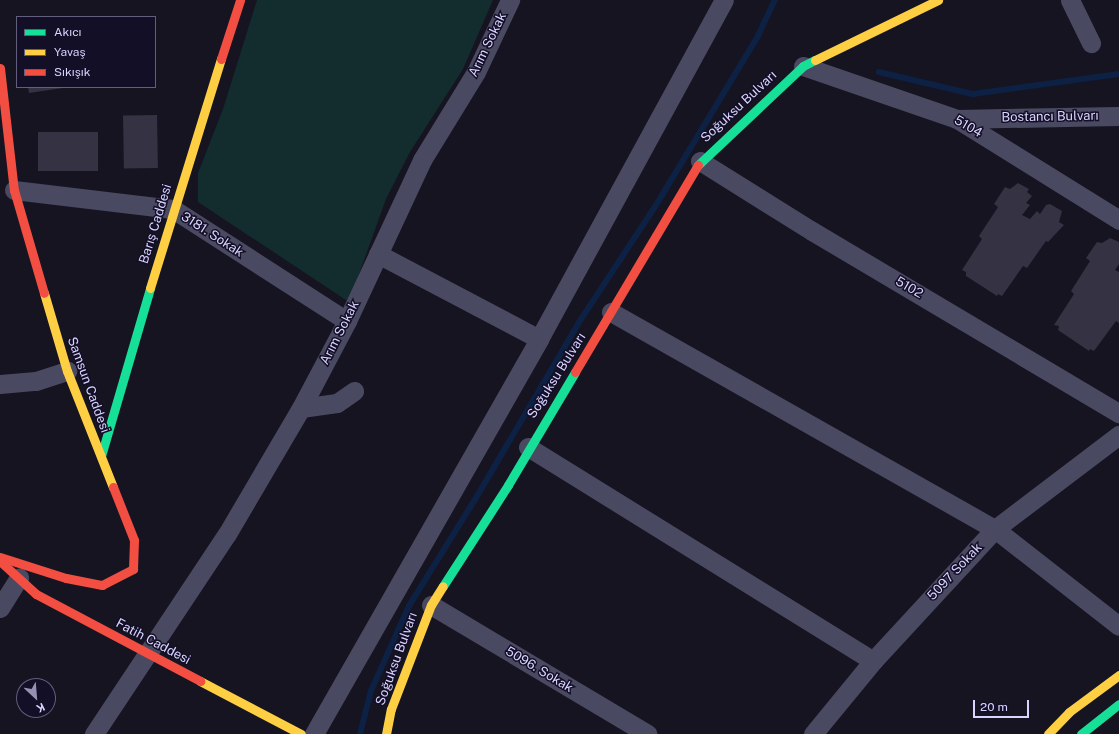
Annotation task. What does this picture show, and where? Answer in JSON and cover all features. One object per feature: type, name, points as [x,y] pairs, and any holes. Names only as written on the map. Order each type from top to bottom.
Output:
[{"type":"street","name":"Barış Caddesi","points":[[101,456],[173,209],[240,0]]},
{"type":"street","name":"Arım Sokak","points":[[94,734],[146,653],[227,534],[301,408],[347,321],[422,160],[476,72],[510,0]]},
{"type":"street","points":[[314,734],[539,339],[724,0]]},
{"type":"street","name":"Soğuksu Bulvarı","points":[[386,734],[391,710],[431,605],[508,485],[528,447],[611,312],[700,161],[803,66],[938,0]]},
{"type":"street","points":[[1070,0],[1091,43]]},
{"type":"street","name":"5104","points":[[803,66],[957,119],[1119,220]]},
{"type":"street","name":"Samsun Caddesi","points":[[0,68],[7,187],[67,371],[134,540],[134,569],[102,585],[66,578],[0,557]]},
{"type":"street","name":"Bostancı Bulvarı","points":[[957,119],[1119,116]]},
{"type":"street","name":"5102","points":[[700,161],[812,231],[1119,413]]},
{"type":"street","name":"3181. Sokak","points":[[7,187],[173,209],[347,321]]},
{"type":"street","points":[[378,254],[539,339]]},
{"type":"street","points":[[611,312],[995,529],[1119,626]]},
{"type":"street","points":[[0,384],[36,381],[67,371]]},
{"type":"street","points":[[301,408],[337,403],[354,391]]},
{"type":"street","name":"5097 Sokak","points":[[813,734],[872,661],[995,529],[1119,435]]},
{"type":"street","points":[[528,447],[872,661]]},
{"type":"street","name":"Fatih Caddesi","points":[[0,561],[36,594],[302,734]]},
{"type":"street","points":[[0,608],[19,578]]},
{"type":"street","name":"5096. Sokak","points":[[431,605],[647,734]]},
{"type":"street","points":[[1048,734],[1069,712],[1119,675]]},
{"type":"street","points":[[1081,734],[1119,704]]},
{"type":"green space","points":[[257,0],[493,0],[463,69],[410,152],[386,199],[349,302],[198,202],[198,173],[223,109]]},
{"type":"building","points":[[28,88],[63,88],[29,93]]},
{"type":"building","points":[[157,115],[158,168],[124,169],[123,116]]},
{"type":"building","points":[[38,132],[98,132],[98,171],[38,171]]},
{"type":"building","points":[[1018,183],[1029,189],[1027,192],[1032,196],[1026,203],[1030,205],[1022,215],[1030,219],[1037,211],[1040,214],[1046,205],[1050,204],[1062,211],[1059,222],[1064,225],[1048,242],[1046,241],[1027,268],[1023,266],[1002,296],[998,294],[997,296],[966,276],[966,272],[962,270],[982,239],[979,236],[998,207],[994,204],[1005,187],[1010,189]]},
{"type":"building","points":[[1110,238],[1119,242],[1119,264],[1115,270],[1119,272],[1119,323],[1116,321],[1094,351],[1090,349],[1089,351],[1058,330],[1059,326],[1054,325],[1074,294],[1071,291],[1090,261],[1086,258],[1097,242],[1102,243]]},
{"type":"waterway","points":[[360,734],[371,691],[409,606],[479,493],[578,324],[658,202],[758,36],[775,0]]},
{"type":"waterway","points":[[879,72],[973,94],[1119,74]]},
{"type":"traffic: fast","points":[[698,165],[803,66],[815,60]]},
{"type":"traffic: fast","points":[[101,456],[150,288]]},
{"type":"traffic: fast","points":[[443,586],[508,485],[575,372]]},
{"type":"traffic: fast","points":[[1081,734],[1119,704]]},
{"type":"traffic: slow","points":[[815,60],[938,0]]},
{"type":"traffic: slow","points":[[150,288],[221,59]]},
{"type":"traffic: slow","points":[[44,293],[67,371],[113,487]]},
{"type":"traffic: slow","points":[[386,734],[391,709],[431,605],[443,586]]},
{"type":"traffic: slow","points":[[1048,734],[1069,712],[1119,675]]},
{"type":"traffic: slow","points":[[200,681],[301,734]]},
{"type":"traffic: jam","points":[[221,59],[240,0]]},
{"type":"traffic: jam","points":[[0,68],[14,190],[44,293]]},
{"type":"traffic: jam","points":[[575,372],[698,165]]},
{"type":"traffic: jam","points":[[0,557],[66,578],[102,585],[133,569],[134,540],[113,487]]},
{"type":"traffic: jam","points":[[0,561],[36,594],[200,681]]}]
